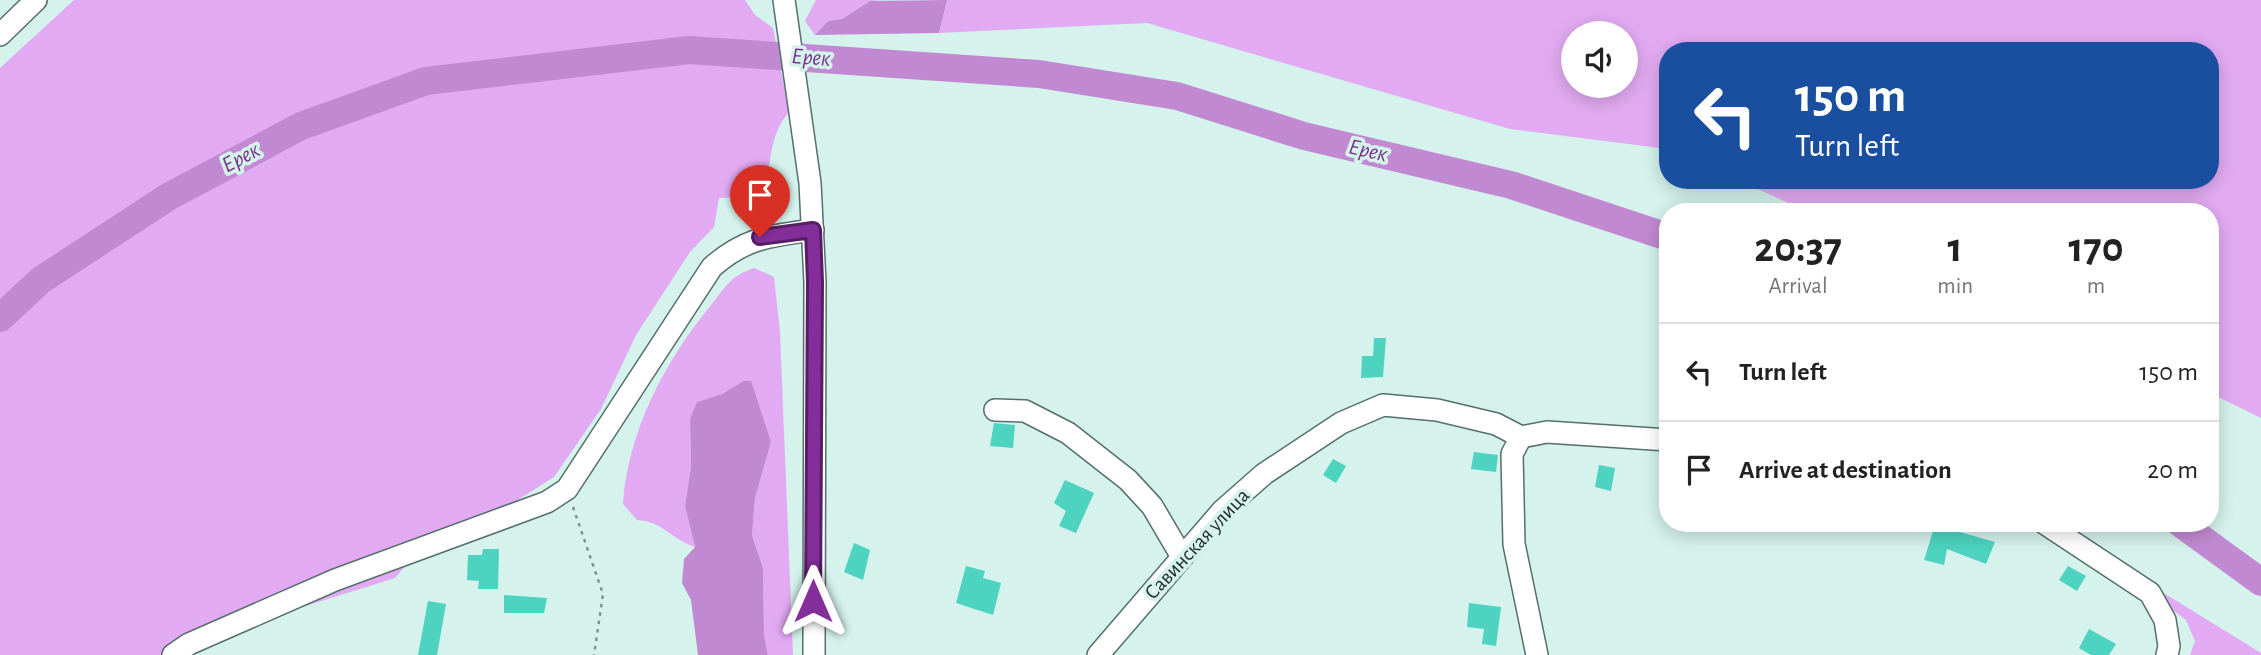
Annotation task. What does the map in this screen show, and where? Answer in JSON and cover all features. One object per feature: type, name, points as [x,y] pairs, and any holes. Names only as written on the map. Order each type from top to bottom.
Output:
[{"type":"street","points":[[0,35],[36,0]]},
{"type":"street","points":[[784,2],[804,131],[813,230],[814,655]]},
{"type":"street","points":[[173,655],[189,644],[335,580],[547,502],[567,489],[712,267],[724,257],[760,237],[813,230]]},
{"type":"street","name":"Савинская улица","points":[[1098,655],[1222,511],[1264,474],[1341,423],[1383,405],[1437,410],[1496,424],[1521,437]]},
{"type":"street","points":[[995,411],[1025,411],[1069,433],[1128,480],[1152,506],[1182,557]]},
{"type":"street","points":[[1537,655],[1514,544],[1512,454],[1521,437],[1547,432],[1659,439]]},
{"type":"street","points":[[2058,532],[2150,593],[2165,620],[2169,646],[2167,655]]},
{"type":"path","points":[[567,489],[603,594],[594,655]]},
{"type":"shaded area","points":[[74,0],[745,0],[755,15],[773,28],[789,112],[776,134],[768,176],[741,197],[719,198],[714,227],[690,252],[636,335],[601,409],[554,477],[513,503],[434,531],[395,578],[254,622],[190,655],[0,655],[0,68]]},
{"type":"shaded area","points":[[816,0],[882,0],[870,1],[842,19],[828,21],[815,35],[805,21]]},
{"type":"shaded area","points":[[947,0],[2261,0],[2261,418],[2219,397],[2219,203],[1788,203],[1758,189],[2219,189],[2219,42],[1659,42],[1659,148],[1510,129],[1147,23],[939,33]]},
{"type":"shaded area","points":[[947,0],[939,33],[815,35],[828,21],[842,19],[870,1]]},
{"type":"shaded area","points":[[754,268],[774,277],[780,332],[793,655],[768,655],[764,635],[763,568],[752,535],[755,498],[771,442],[744,382],[722,394],[698,402],[690,419],[691,466],[685,506],[695,547],[660,527],[637,520],[623,504],[632,450],[664,373],[694,327],[725,287],[734,278]]},
{"type":"shaded area","points":[[744,381],[751,381],[771,442],[755,498],[752,535],[763,568],[764,635],[768,655],[698,655],[691,600],[682,583],[684,559],[695,547],[685,506],[691,466],[690,419],[697,402],[722,394]]},
{"type":"shaded area","points":[[2162,592],[2261,655],[2190,655],[2195,641],[2186,620],[2173,610]]},
{"type":"building","points":[[1374,338],[1386,338],[1383,377],[1361,378],[1362,356],[1373,356]]},
{"type":"building","points":[[994,423],[1015,425],[1013,448],[990,446]]},
{"type":"building","points":[[1474,452],[1498,455],[1496,472],[1471,469]]},
{"type":"building","points":[[1333,459],[1346,466],[1336,483],[1323,475]]},
{"type":"building","points":[[1599,465],[1615,468],[1611,491],[1595,487]]},
{"type":"building","points":[[1065,480],[1094,493],[1076,533],[1059,526],[1066,511],[1054,503]]},
{"type":"building","points":[[1933,532],[1960,532],[1995,542],[1986,564],[1947,549],[1944,565],[1924,560]]},
{"type":"building","points":[[854,543],[870,550],[863,580],[844,572]]},
{"type":"building","points":[[483,549],[499,549],[498,589],[478,589],[479,581],[467,580],[468,555],[482,555]]},
{"type":"building","points":[[966,566],[985,571],[983,578],[1001,583],[993,615],[956,603]]},
{"type":"building","points":[[2068,566],[2086,576],[2077,591],[2059,580]]},
{"type":"building","points":[[504,595],[547,598],[544,613],[504,613]]},
{"type":"building","points":[[428,601],[446,604],[437,655],[418,655]]},
{"type":"building","points":[[1469,603],[1501,607],[1496,646],[1482,644],[1484,629],[1467,627]]},
{"type":"building","points":[[2089,629],[2116,644],[2109,655],[2091,655],[2079,648]]},
{"type":"waterway","name":"Ерек","points":[[0,318],[41,280],[168,197],[301,126],[426,81],[689,50],[1039,74],[1177,96],[1304,136],[1511,185],[1659,234]]},
{"type":"waterway","name":"Ерек","points":[[2192,532],[2261,582]]},
{"type":"route","points":[[760,237],[813,230],[813,601]]}]
